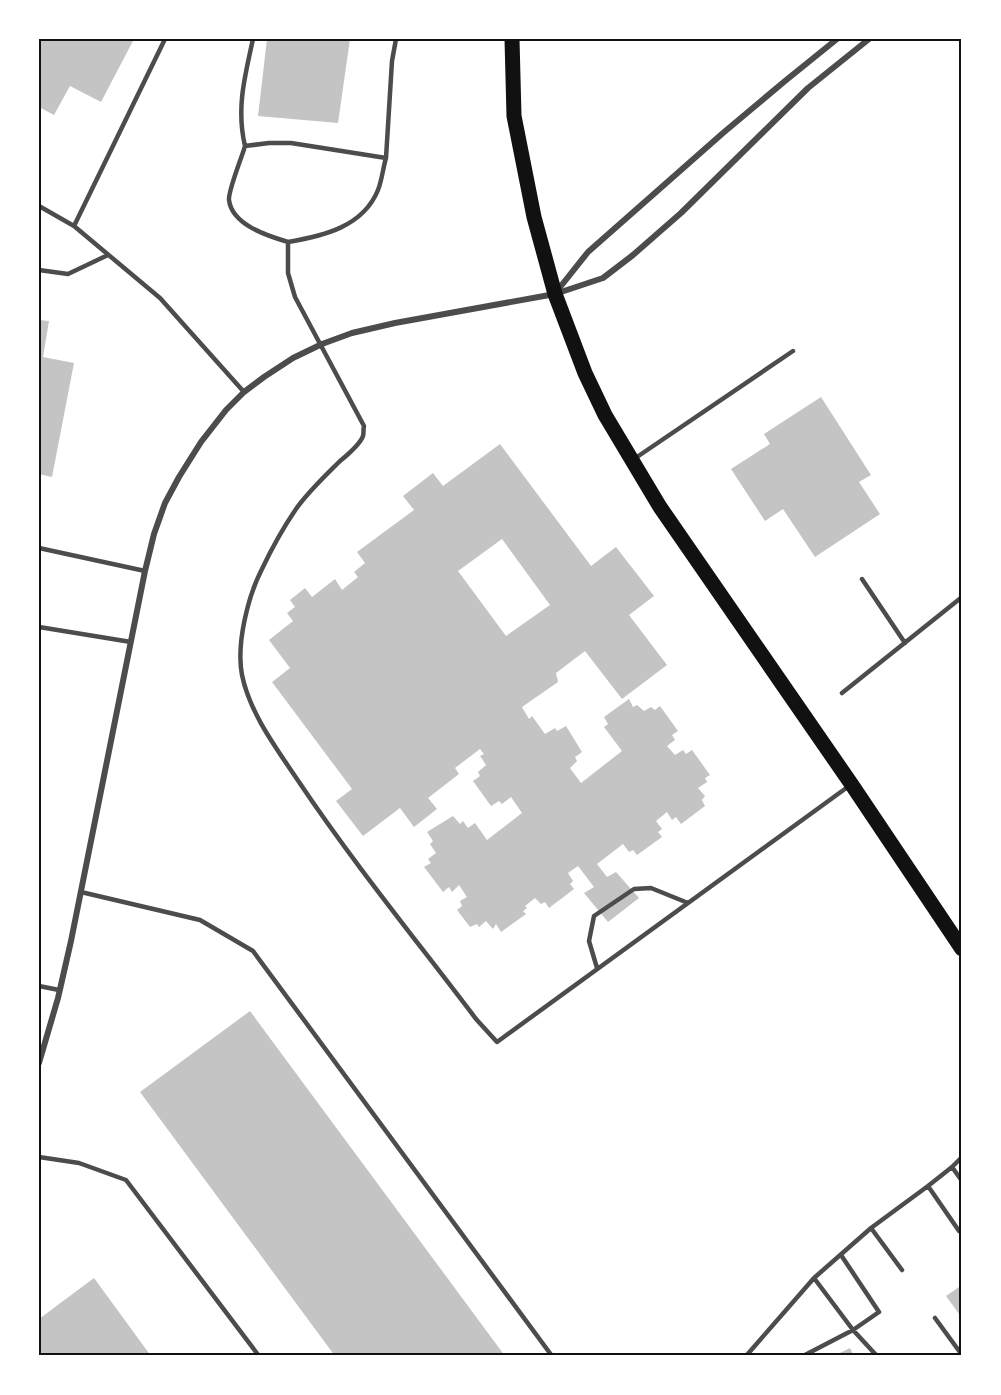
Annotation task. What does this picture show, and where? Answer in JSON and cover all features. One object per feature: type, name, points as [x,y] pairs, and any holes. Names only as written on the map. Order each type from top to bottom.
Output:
[{"type":"main road","points":[[512,39],[514,116],[534,217],[555,294],[585,372],[605,415],[686,546],[852,785],[962,949]]},
{"type":"street","points":[[555,294],[588,252],[741,118],[837,39]]},
{"type":"street","points":[[39,1063],[59,990],[81,892],[154,534],[165,503],[179,477],[201,442],[226,410],[244,392],[293,358],[321,344],[352,333],[555,294],[603,278],[681,213],[808,88],[869,39]]},
{"type":"lane","points":[[74,226],[165,39]]},
{"type":"lane","points":[[253,39],[242,87],[240,116],[246,146],[229,199],[234,212],[247,225],[267,236],[288,242],[319,236],[347,225],[366,211],[378,190],[386,158],[392,61],[396,39]]},
{"type":"lane","points":[[246,146],[291,142],[386,158]]},
{"type":"lane","points":[[39,206],[74,226],[160,298],[244,392]]},
{"type":"lane","points":[[288,242],[288,273],[295,297],[364,426],[363,436],[353,449],[321,479],[297,508],[255,582],[247,610],[241,648],[246,693],[279,752],[325,820],[476,1019],[497,1042],[852,785]]},
{"type":"lane","points":[[39,270],[68,274],[108,255]]},
{"type":"lane","points":[[632,461],[793,351]]},
{"type":"lane","points":[[39,548],[145,571]]},
{"type":"lane","points":[[862,579],[905,643]]},
{"type":"lane","points":[[842,693],[962,597]]},
{"type":"lane","points":[[39,627],[131,642]]},
{"type":"lane","points":[[597,968],[589,941],[594,916],[634,889],[651,888],[688,903]]},
{"type":"lane","points":[[81,892],[200,920],[253,951],[552,1356]]},
{"type":"lane","points":[[39,986],[59,990]]},
{"type":"lane","points":[[39,1157],[80,1163],[126,1180],[259,1356]]},
{"type":"lane","points":[[746,1356],[814,1278],[871,1228],[928,1186],[962,1157]]},
{"type":"lane","points":[[952,1167],[962,1181]]},
{"type":"lane","points":[[928,1186],[958,1231]]},
{"type":"lane","points":[[871,1228],[902,1270]]},
{"type":"lane","points":[[804,1356],[853,1330],[879,1312],[841,1255]]},
{"type":"lane","points":[[814,1278],[853,1330],[877,1356]]},
{"type":"lane","points":[[935,1318],[962,1355]]},
{"type":"building","points":[[39,39],[134,39],[101,102],[70,86],[54,115],[39,107]]},
{"type":"building","points":[[267,39],[350,39],[338,123],[258,116]]},
{"type":"building","points":[[39,320],[49,321],[43,357],[74,363],[52,477],[39,474]]},
{"type":"building","points":[[821,397],[871,475],[859,482],[880,514],[815,557],[783,509],[765,521],[731,469],[770,444],[764,434]]},
{"type":"building","points":[[500,444],[591,566],[616,547],[654,596],[629,615],[667,665],[622,699],[585,651],[556,673],[558,682],[522,707],[529,719],[532,716],[545,734],[555,728],[557,731],[566,726],[582,752],[575,757],[577,761],[570,768],[581,783],[622,751],[604,727],[608,724],[604,717],[629,699],[633,707],[637,705],[644,711],[651,707],[655,710],[660,706],[678,731],[672,735],[675,740],[667,746],[675,755],[683,750],[686,754],[692,750],[710,775],[705,778],[707,782],[698,788],[705,796],[702,800],[705,806],[681,824],[676,817],[672,820],[667,812],[656,821],[662,829],[658,832],[662,837],[637,855],[633,850],[629,852],[623,844],[597,864],[607,877],[616,872],[639,898],[608,922],[584,893],[594,887],[578,866],[568,873],[573,881],[570,884],[574,889],[549,908],[545,902],[541,904],[535,898],[525,906],[527,908],[523,911],[526,914],[501,932],[496,924],[493,929],[486,921],[479,927],[477,924],[470,927],[457,910],[462,906],[460,901],[467,897],[459,885],[452,892],[449,887],[443,892],[424,867],[431,863],[428,859],[436,853],[430,844],[433,841],[427,832],[453,816],[460,824],[463,821],[468,828],[475,823],[487,840],[522,813],[511,797],[502,804],[499,801],[491,806],[473,781],[480,776],[478,772],[486,765],[480,756],[484,754],[480,749],[455,768],[459,774],[428,798],[437,809],[414,827],[400,808],[363,836],[336,801],[352,789],[272,682],[290,668],[269,640],[293,621],[287,613],[295,607],[290,600],[305,588],[312,597],[335,579],[342,590],[358,577],[354,572],[365,563],[357,552],[414,510],[403,496],[433,473],[443,486]],"holes":[[[502,539],[550,605],[506,636],[458,571]]]},
{"type":"building","points":[[250,1011],[505,1356],[335,1356],[140,1092]]},
{"type":"building","points":[[94,1278],[151,1356],[39,1356],[39,1319]]},
{"type":"building","points":[[962,1285],[962,1318],[946,1296]]},
{"type":"building","points":[[850,1348],[854,1356],[834,1356]]}]
